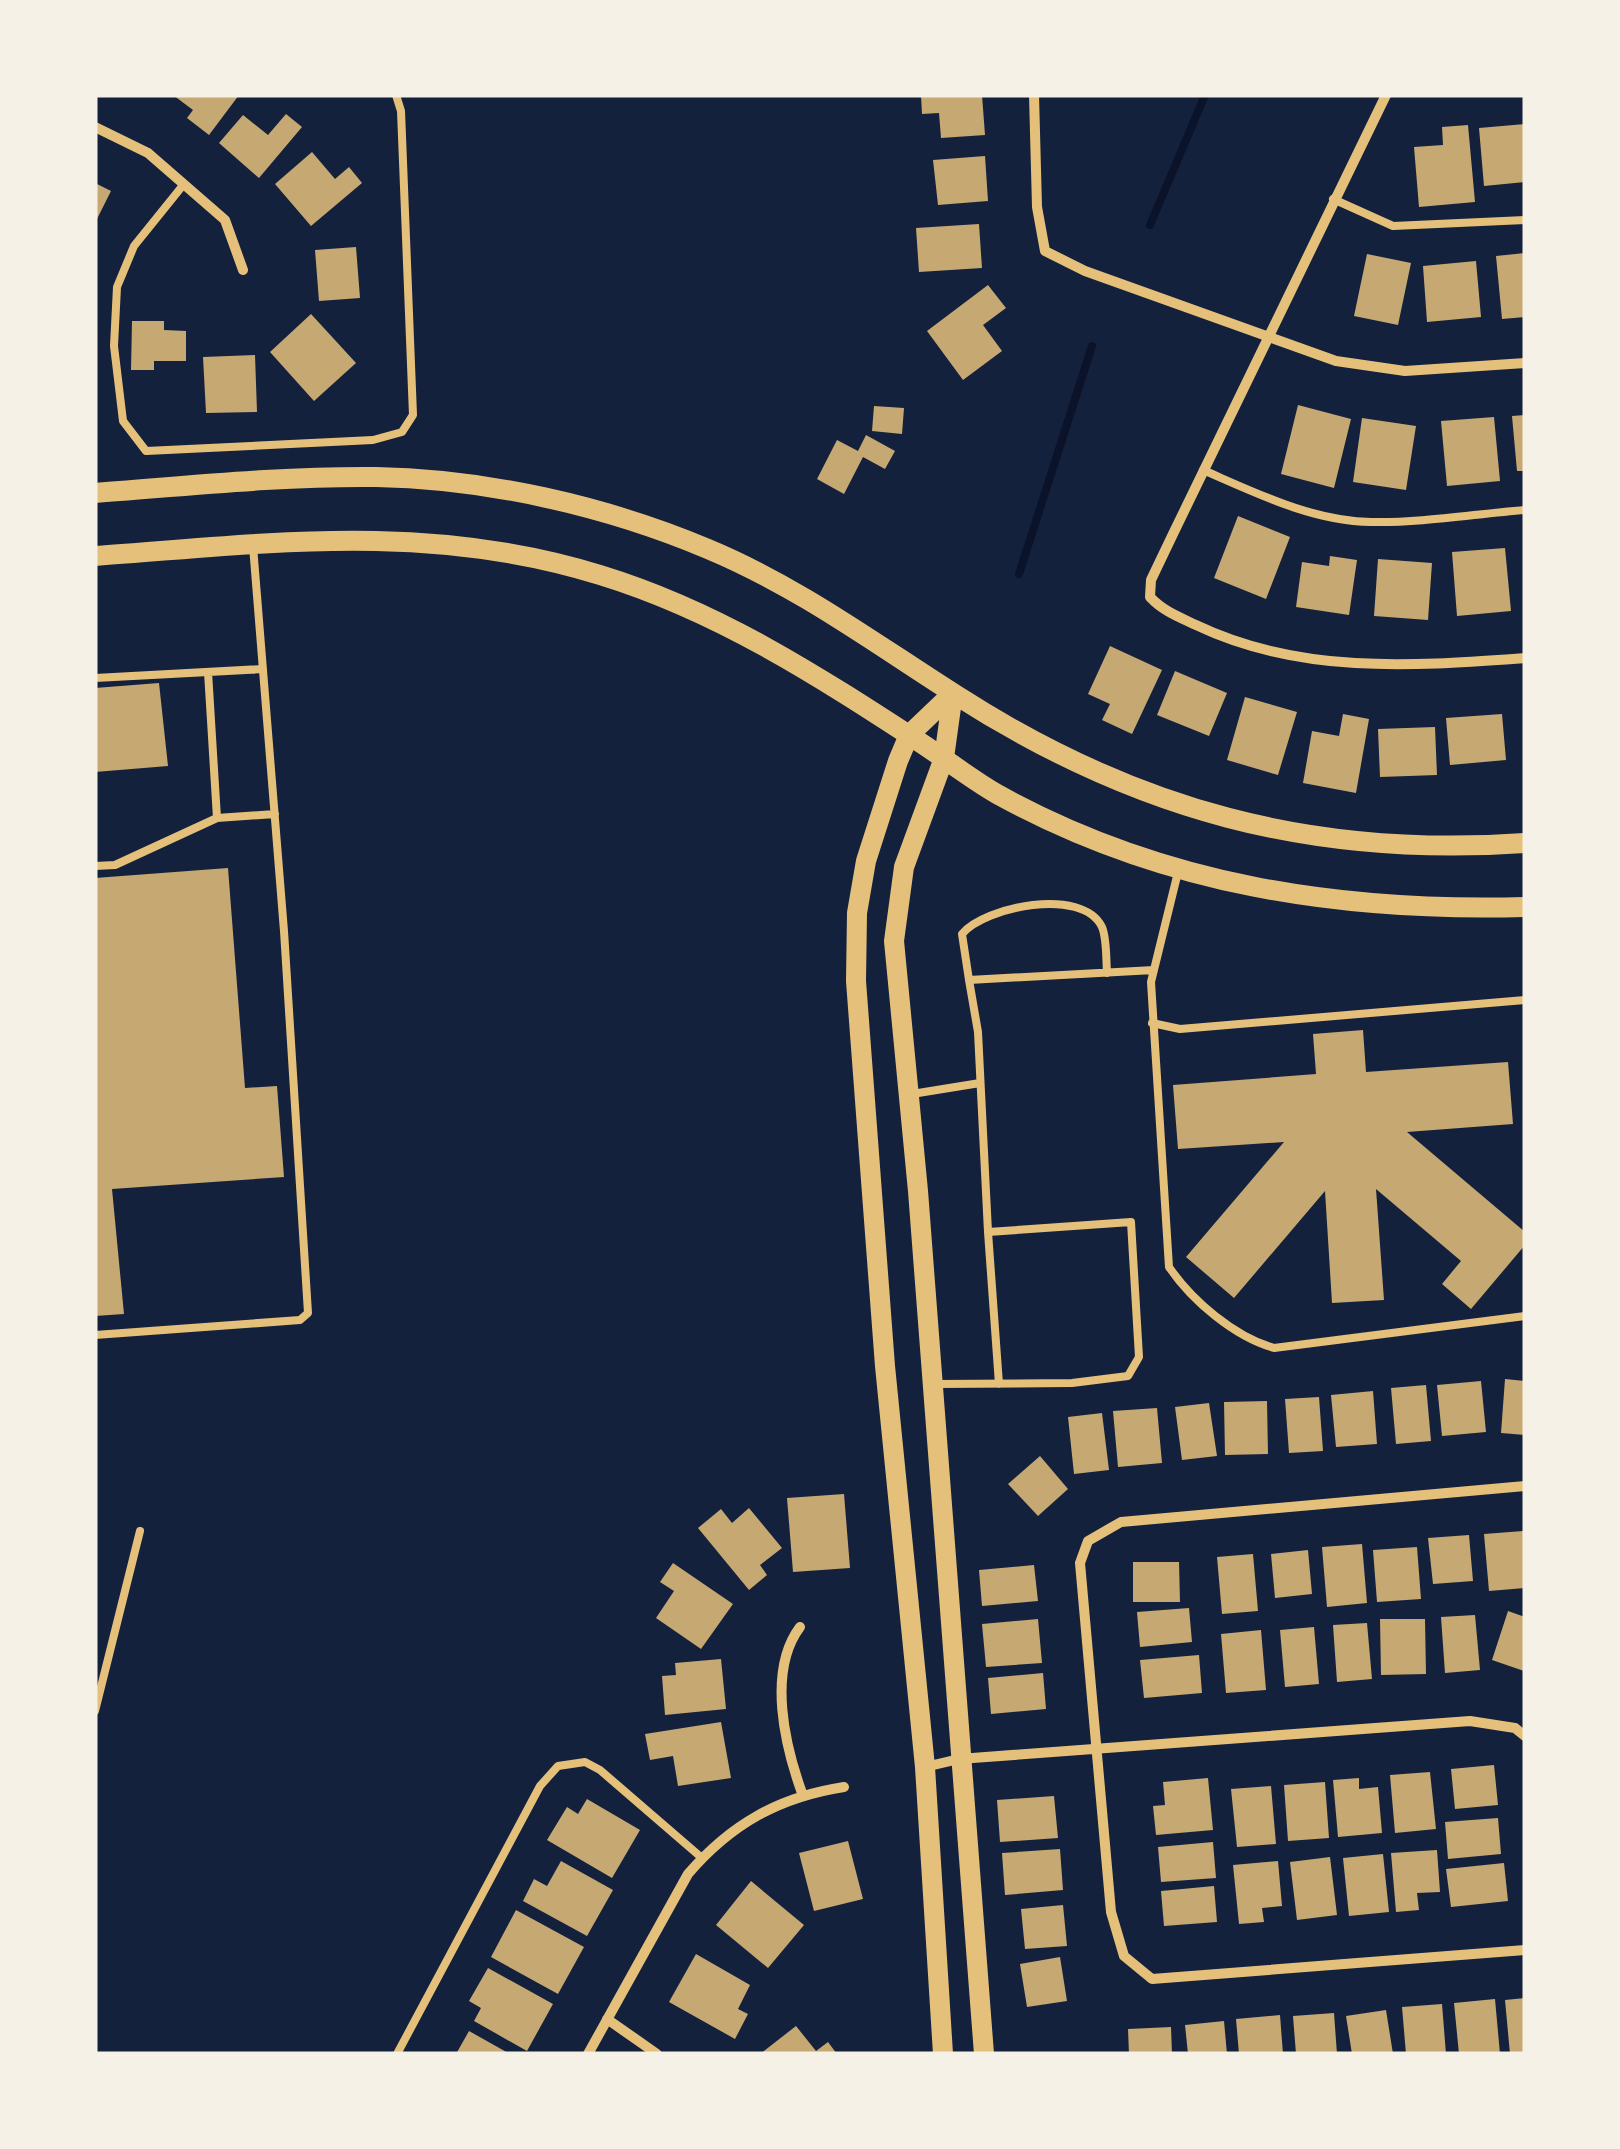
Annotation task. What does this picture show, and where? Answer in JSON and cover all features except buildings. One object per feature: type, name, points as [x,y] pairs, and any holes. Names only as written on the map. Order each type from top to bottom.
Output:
[{"type":"main road","points":[[95,492],[378,477],[506,491],[572,505],[707,548],[767,576],[872,635],[952,693],[1084,770],[1162,801],[1246,826],[1374,844],[1462,848],[1525,843]]},
{"type":"main road","points":[[95,556],[253,544],[403,539],[468,545],[599,574],[727,624],[996,793],[1078,832],[1178,868],[1222,881],[1363,906],[1525,906]]},
{"type":"main road","points":[[943,2054],[926,1766],[885,1366],[856,982],[857,913],[866,861],[909,736],[952,693]]},
{"type":"main road","points":[[952,693],[944,758],[904,866],[894,941],[984,2054]]},
{"type":"street","points":[[1034,95],[1038,207],[1045,251],[1086,271],[1266,340],[1372,369],[1525,362]]},
{"type":"street","points":[[1386,95],[1151,580],[1150,597],[1160,608],[1213,633],[1292,656],[1378,666],[1525,658]]},
{"type":"street","points":[[95,127],[148,153],[225,220],[243,270]]},
{"type":"street","points":[[1525,1486],[1121,1522],[1088,1541],[1080,1562],[1111,1912],[1124,1956],[1152,1979],[1525,1950]]},
{"type":"street","points":[[800,1627],[790,1640],[782,1671],[788,1756],[802,1794]]},
{"type":"street","points":[[926,1766],[959,1759],[1470,1721],[1516,1728],[1525,1736]]},
{"type":"street","points":[[588,2054],[688,1874],[702,1858],[748,1818],[802,1794],[844,1787]]},
{"type":"street","points":[[607,2019],[657,2054]]},
{"type":"lane","points":[[184,184],[134,246],[117,287],[114,346],[123,421],[146,451],[372,440],[402,432],[412,415],[412,346],[401,111],[396,95]]},
{"type":"lane","points":[[1333,199],[1394,226],[1525,220]]},
{"type":"lane","points":[[1203,470],[1299,509],[1337,518],[1371,522],[1525,510]]},
{"type":"lane","points":[[95,1335],[300,1320],[308,1313],[253,544]]},
{"type":"lane","points":[[95,678],[263,669]]},
{"type":"lane","points":[[208,672],[218,818]]},
{"type":"lane","points":[[95,866],[115,865],[218,818],[274,814]]},
{"type":"lane","points":[[1178,868],[1154,970],[1152,1023],[1168,1268],[1183,1288],[1252,1342],[1274,1348],[1525,1316]]},
{"type":"lane","points":[[999,1384],[980,1082],[962,934],[974,920],[1044,902],[1088,912],[1102,927],[1108,973]]},
{"type":"lane","points":[[969,980],[1154,970]]},
{"type":"lane","points":[[1152,1023],[1180,1029],[1525,1000]]},
{"type":"lane","points":[[908,1094],[980,1082]]},
{"type":"lane","points":[[930,1384],[1072,1383],[1128,1376],[1139,1357],[1131,1222],[988,1232]]},
{"type":"lane","points":[[95,1711],[140,1531]]},
{"type":"lane","points":[[396,2054],[540,1786],[558,1766],[585,1762],[600,1770],[702,1858]]},
{"type":"waterway","points":[[1150,225],[1205,95]]},
{"type":"waterway","points":[[1019,574],[1092,346]]}]
